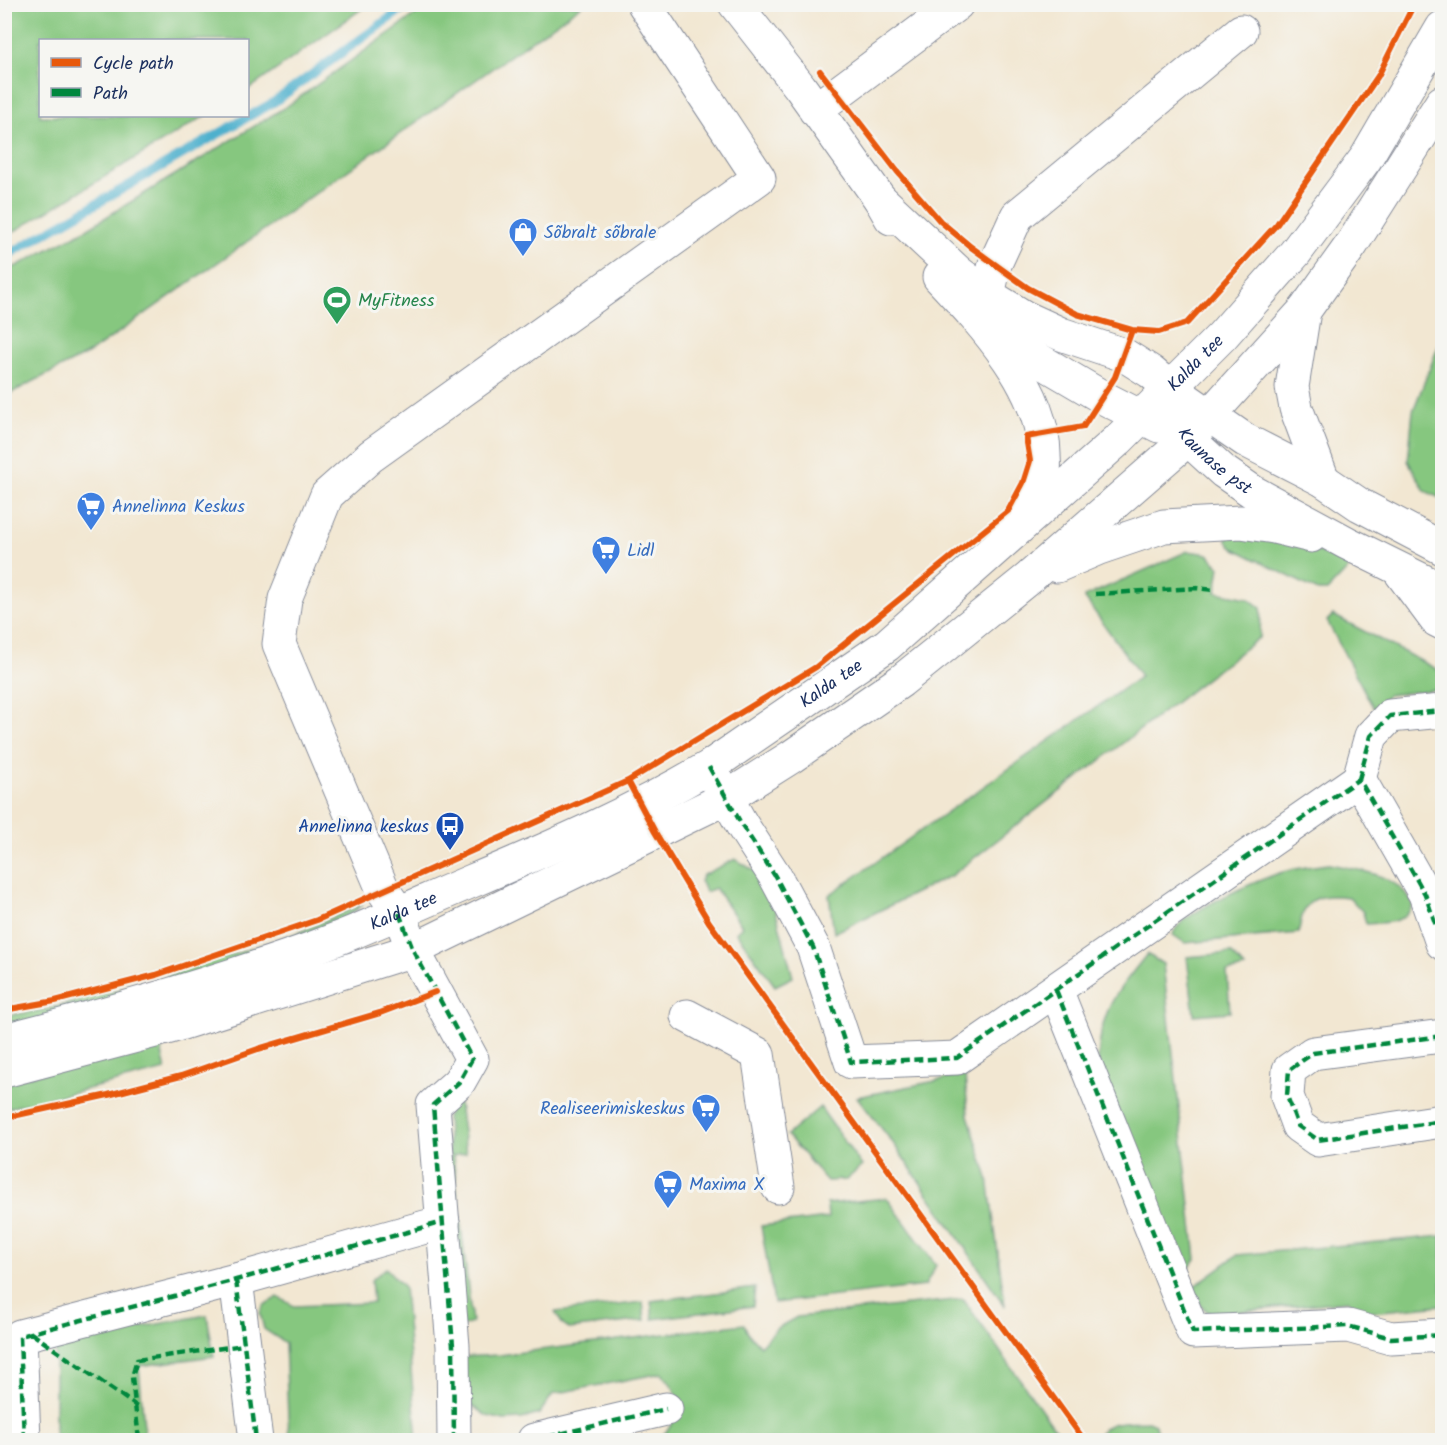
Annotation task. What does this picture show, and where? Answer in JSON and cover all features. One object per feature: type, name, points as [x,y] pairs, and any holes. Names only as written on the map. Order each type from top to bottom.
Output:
[{"type":"street","points":[[454,1440],[453,1346],[434,1105],[459,1082],[472,1059],[413,950],[399,913],[383,890],[279,644],[285,599],[327,495],[362,464],[672,238],[759,178],[644,4]]},
{"type":"street","points":[[735,4],[880,199],[906,241],[987,329],[1022,383],[1035,408],[1044,434],[1044,472],[1034,499],[1006,540]]},
{"type":"street","points":[[815,110],[957,4]]},
{"type":"street","name":"Kalda tee","points":[[4,1040],[112,1013],[268,963],[399,913],[567,841],[709,767],[888,645],[1141,417],[1222,336],[1294,253],[1366,159],[1443,28]]},
{"type":"street","points":[[987,329],[988,295],[994,264],[1017,216],[1241,31]]},
{"type":"street","name":"Kalda tee","points":[[4,1071],[170,1027],[413,950],[726,798],[791,757],[901,681],[1030,577],[1198,427],[1304,311],[1352,244],[1443,102]]},
{"type":"street","points":[[880,199],[959,273],[988,295],[1024,317],[1061,334],[1124,355],[1151,372],[1170,388]]},
{"type":"street","points":[[1304,311],[1292,387],[1296,408],[1323,480]]},
{"type":"street","points":[[987,329],[1102,397],[1141,417],[1198,427]]},
{"type":"street","name":"Kaunase pst","points":[[1170,388],[1176,416],[1198,427],[1245,440],[1323,480],[1388,521],[1443,548]]},
{"type":"street","name":"Kaunase pst","points":[[1198,427],[1224,472],[1253,492],[1443,591]]},
{"type":"street","points":[[1030,577],[1099,548],[1164,526],[1241,522],[1347,543]]},
{"type":"street","points":[[1396,567],[1443,569]]},
{"type":"street","points":[[1396,567],[1436,620],[1443,623]]},
{"type":"street","points":[[709,767],[775,876],[813,947],[851,1062],[957,1058],[1359,779],[1371,736],[1390,716],[1443,711]]},
{"type":"street","points":[[1359,779],[1425,894],[1443,943]]},
{"type":"street","points":[[1056,990],[1193,1332],[1348,1326],[1391,1338],[1443,1335]]},
{"type":"street","points":[[687,1016],[758,1054],[778,1187]]},
{"type":"street","points":[[1443,1036],[1313,1053],[1289,1070],[1287,1096],[1298,1126],[1318,1140],[1443,1121]]},
{"type":"street","points":[[24,1440],[20,1335],[236,1280],[443,1222]]},
{"type":"street","points":[[236,1280],[256,1440]]},
{"type":"street","points":[[534,1440],[666,1409]]},
{"type":"green space","points":[[5,4],[367,4],[249,89],[249,39],[39,39],[39,117],[203,117],[5,237]]},
{"type":"green space","points":[[429,5],[582,5],[91,352],[5,396],[5,272],[85,230],[287,106]]},
{"type":"green space","points":[[1442,337],[1442,499],[1425,491],[1408,461],[1413,411]]},
{"type":"green space","points":[[1226,531],[1304,545],[1351,566],[1327,591],[1318,591],[1231,547],[1227,541]]},
{"type":"green space","points":[[1188,551],[1208,554],[1220,567],[1216,592],[1248,598],[1261,608],[1260,637],[952,875],[834,933],[829,895],[1141,676],[1084,597]]},
{"type":"green space","points":[[1333,615],[1442,672],[1442,689],[1388,695],[1375,711],[1327,621]]},
{"type":"green space","points":[[735,859],[755,871],[773,901],[793,977],[775,986],[736,932],[742,926],[715,888],[706,892],[700,881],[703,875]]},
{"type":"green space","points":[[1329,864],[1366,871],[1388,880],[1407,895],[1413,905],[1405,916],[1399,919],[1366,924],[1363,912],[1349,897],[1320,897],[1308,905],[1299,933],[1185,943],[1173,935],[1177,927],[1188,918],[1239,889],[1289,870]]},
{"type":"green space","points":[[363,904],[344,919],[298,943],[245,963],[170,986],[167,976],[293,935]]},
{"type":"green space","points":[[1231,953],[1245,968],[1227,972],[1230,1012],[1194,1015],[1187,957]]},
{"type":"green space","points":[[1147,954],[1163,964],[1196,1259],[1183,1276],[1098,1062],[1099,1044],[1106,1015],[1118,991]]},
{"type":"green space","points":[[144,983],[150,991],[5,1028],[5,1016],[48,1009]]},
{"type":"green space","points":[[160,1044],[166,1070],[5,1109],[4,1082]]},
{"type":"green space","points":[[965,1075],[968,1115],[988,1178],[1005,1306],[893,1143],[857,1097]]},
{"type":"green space","points":[[459,1103],[466,1153],[453,1156],[472,1323],[458,1328],[447,1117],[452,1105]]},
{"type":"green space","points":[[820,1107],[862,1166],[846,1180],[827,1181],[787,1135]]},
{"type":"green space","points":[[887,1198],[936,1265],[925,1286],[774,1303],[761,1226],[828,1218],[827,1204]]},
{"type":"green space","points":[[1442,1236],[1442,1305],[1362,1313],[1348,1301],[1212,1314],[1199,1303],[1193,1291],[1193,1287],[1237,1255]]},
{"type":"green space","points":[[386,1268],[404,1287],[417,1440],[289,1440],[285,1343],[264,1329],[260,1313],[264,1305],[278,1297],[294,1306],[373,1303],[371,1280]]},
{"type":"green space","points":[[755,1288],[753,1306],[653,1319],[651,1301]]},
{"type":"green space","points":[[963,1299],[1063,1440],[656,1440],[671,1425],[677,1403],[674,1389],[662,1373],[553,1394],[539,1414],[522,1419],[504,1420],[487,1416],[465,1401],[460,1357],[500,1355],[744,1324],[748,1333],[760,1346],[777,1328],[797,1317]]},
{"type":"green space","points":[[643,1302],[645,1320],[569,1329],[563,1325],[555,1312]]},
{"type":"green space","points":[[207,1315],[214,1356],[139,1366],[145,1440],[55,1440],[55,1343]]},
{"type":"green space","points":[[1148,1421],[1155,1424],[1158,1440],[1098,1440],[1100,1433],[1111,1425]]},
{"type":"waterway","points":[[249,116],[274,102],[409,4]]},
{"type":"waterway","points":[[4,257],[248,117]]},
{"type":"marked path","points":[[1095,594],[1196,588],[1214,590]]},
{"type":"marked path","points":[[1359,779],[1371,736],[1390,716],[1442,711]]},
{"type":"marked path","points":[[709,767],[742,825],[775,876],[813,947],[851,1062],[957,1058],[1359,779],[1425,894],[1442,943]]},
{"type":"marked path","points":[[399,913],[413,950],[472,1059],[459,1082],[433,1105],[453,1346],[454,1440]]},
{"type":"marked path","points":[[1056,990],[1193,1332],[1348,1326],[1391,1338],[1442,1335]]},
{"type":"marked path","points":[[1442,1036],[1313,1053],[1289,1070],[1287,1096],[1298,1126],[1318,1140],[1442,1121]]},
{"type":"marked path","points":[[24,1440],[20,1336],[236,1280],[443,1222]]},
{"type":"marked path","points":[[236,1280],[256,1440]]},
{"type":"marked path","points":[[31,1333],[135,1405]]},
{"type":"marked path","points":[[139,1440],[132,1377],[137,1360],[244,1345]]},
{"type":"marked path","points":[[534,1440],[666,1409]]},
{"type":"cycle path","points":[[820,71],[897,171],[940,221],[971,247],[1028,288],[1077,314],[1132,330],[1159,332],[1187,323],[1277,224],[1378,76],[1414,4]]},
{"type":"cycle path","points":[[4,1010],[55,1001],[156,975],[317,920],[628,781],[816,667],[1008,511],[1023,483],[1030,461],[1026,437],[1083,427],[1115,377],[1132,330]]},
{"type":"cycle path","points":[[628,781],[655,832],[709,922],[1084,1440]]},
{"type":"cycle path","points":[[4,1118],[181,1076],[258,1049],[380,1013],[435,992]]},
{"type":"place","name":"Sõbralt sõbrale","points":[[523,258]]},
{"type":"place","name":"MyFitness","points":[[337,326]]},
{"type":"place","name":"Annelinna Keskus","points":[[91,532]]},
{"type":"place","name":"Lidl","points":[[606,576]]},
{"type":"place","name":"Annelinna keskus","points":[[450,852]]},
{"type":"place","name":"Realiseerimiskeskus","points":[[706,1134]]},
{"type":"place","name":"Maxima X","points":[[668,1210]]}]
